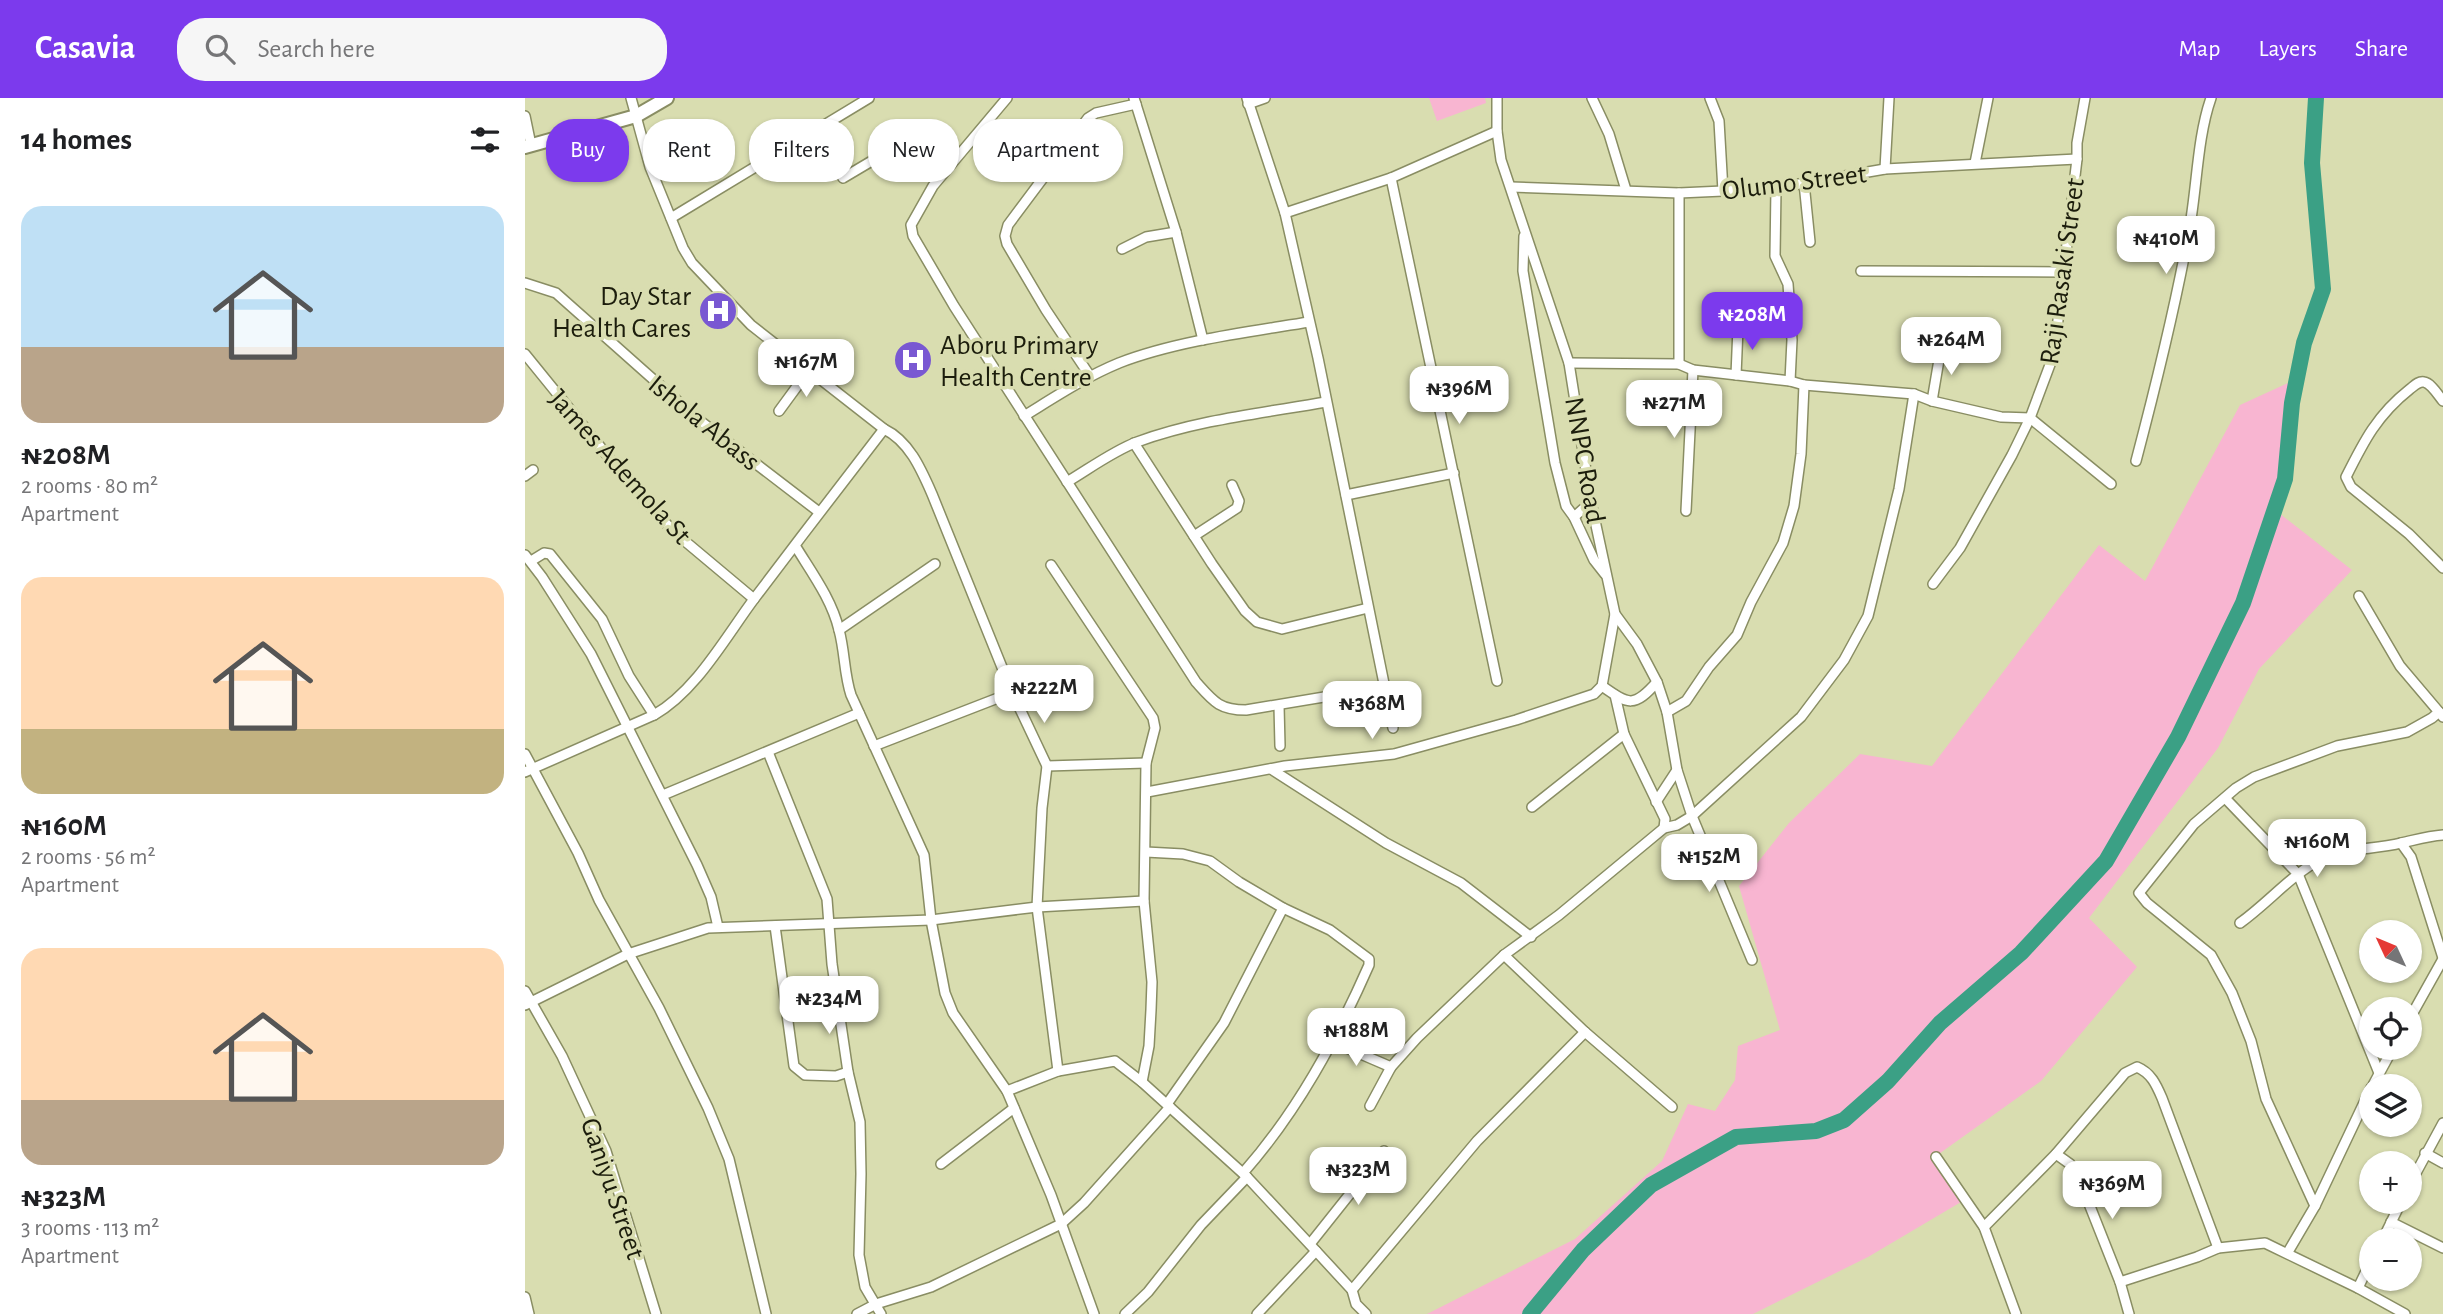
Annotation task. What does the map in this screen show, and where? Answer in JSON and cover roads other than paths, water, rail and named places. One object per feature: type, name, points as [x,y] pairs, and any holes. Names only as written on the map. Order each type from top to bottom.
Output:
[{"type":"street","points":[[631,98],[650,167],[683,248],[703,277],[751,325],[884,429],[896,435],[921,469],[1012,692],[1047,766],[1037,907],[1058,1071]]},
{"type":"street","points":[[525,116],[528,146],[636,116],[667,98]]},
{"type":"street","points":[[835,119],[869,98]]},
{"type":"street","points":[[1007,98],[933,186],[911,225],[913,236],[920,248],[1024,416],[1196,682],[1212,700],[1226,709],[1247,710],[1384,687]]},
{"type":"street","points":[[1265,98],[1247,101],[1285,213],[1394,728]]},
{"type":"street","name":"NNPC Road","points":[[1497,98],[1497,131],[1501,160],[1569,363],[1591,502],[1615,614],[1637,644],[1657,682],[1667,712],[1677,769],[1692,816],[1752,960]]},
{"type":"street","points":[[1592,98],[1616,153],[1626,190]]},
{"type":"street","points":[[1710,98],[1719,121],[1723,191]]},
{"type":"street","points":[[1885,169],[1889,98]]},
{"type":"street","points":[[1975,163],[1988,98]]},
{"type":"street","name":"Raji Rasaki Street","points":[[1933,584],[1947,569],[1977,519],[2030,418],[2055,354],[2077,143],[2085,98]]},
{"type":"street","points":[[2136,461],[2176,305],[2195,201],[2202,138],[2211,98]]},
{"type":"street","points":[[1090,376],[1046,310],[1007,244],[1005,236],[1008,225],[1088,118],[1135,101],[1176,232],[1203,340]]},
{"type":"street","points":[[1285,213],[1391,178],[1497,131]]},
{"type":"street","name":"Olumo Street","points":[[1511,187],[1723,191],[1776,188],[1885,169],[2077,159]]},
{"type":"street","points":[[671,218],[749,171]]},
{"type":"street","points":[[1391,178],[1497,681]]},
{"type":"street","points":[[1804,183],[1810,242]]},
{"type":"street","points":[[1776,188],[1775,256],[1788,284],[1792,340],[1790,381]]},
{"type":"street","points":[[1679,192],[1679,364]]},
{"type":"street","points":[[1524,230],[1523,271],[1555,463],[1566,506],[1606,576]]},
{"type":"street","points":[[1122,249],[1146,237],[1176,232]]},
{"type":"street","points":[[1861,271],[2065,272]]},
{"type":"street","name":"Ishola Abass","points":[[525,283],[556,293],[699,420],[820,512]]},
{"type":"street","points":[[1024,416],[1090,376],[1121,363],[1203,340],[1309,321]]},
{"type":"street","points":[[1737,375],[1738,328]]},
{"type":"street","points":[[1932,401],[1941,348]]},
{"type":"street","name":"James Ademola St","points":[[525,354],[637,492],[674,532],[754,599]]},
{"type":"street","points":[[1569,363],[1679,364],[1693,370],[1804,385],[1914,394],[1932,401],[2001,417],[2030,418],[2111,484]]},
{"type":"street","points":[[779,411],[810,370]]},
{"type":"street","points":[[1686,511],[1693,370]]},
{"type":"street","points":[[2443,401],[2428,383],[2424,382],[2418,383],[2386,408],[2346,477],[2351,487],[2409,534],[2443,568]]},
{"type":"street","points":[[1667,712],[1686,701],[1709,667],[1737,635],[1783,543],[1794,506],[1801,454],[1804,385]]},
{"type":"street","points":[[1370,1106],[1391,1066],[1504,955],[1531,937],[1664,828],[1677,825],[1692,816],[1801,718],[1857,639],[1868,616],[1899,489],[1914,394]]},
{"type":"street","points":[[1067,482],[1134,443],[1225,419],[1326,402]]},
{"type":"street","points":[[529,771],[654,715],[681,695],[884,429]]},
{"type":"street","points":[[1134,443],[1238,602],[1257,622],[1282,629],[1368,607]]},
{"type":"street","points":[[1346,495],[1454,473]]},
{"type":"street","points":[[1194,536],[1237,508],[1239,500],[1232,485]]},
{"type":"street","points":[[1574,517],[1591,502]]},
{"type":"street","points":[[796,547],[825,594],[839,630],[847,684],[924,855],[931,920],[945,993],[953,1013],[1007,1091],[1094,1314]]},
{"type":"street","points":[[654,715],[629,676],[601,619],[550,554],[528,558],[591,653],[706,886],[718,927]]},
{"type":"street","points":[[839,630],[935,564]]},
{"type":"street","points":[[1051,565],[1153,718],[1155,728],[1146,763],[1144,901],[1152,982],[1149,1046],[1142,1082]]},
{"type":"street","points":[[2315,1206],[2266,1099],[2251,1041],[2232,993],[2211,955],[2139,895],[2141,888],[2194,824],[2225,797],[2254,777],[2337,746],[2407,732],[2441,714],[2400,666],[2359,596]]},
{"type":"street","points":[[1147,792],[1271,769],[1394,754],[1515,720],[1594,694],[1602,686],[1615,614]]},
{"type":"street","points":[[1602,686],[1622,700],[1632,700],[1644,696],[1657,682]]},
{"type":"street","points":[[1615,695],[1623,734],[1665,819],[1664,828]]},
{"type":"street","points":[[874,746],[998,698]]},
{"type":"street","points":[[1279,706],[1280,747]]},
{"type":"street","points":[[663,795],[859,713]]},
{"type":"street","points":[[1532,807],[1623,734]]},
{"type":"street","points":[[768,751],[827,899],[848,1072],[860,1122],[859,1255],[866,1287],[881,1314]]},
{"type":"street","points":[[525,754],[529,771],[671,1033],[708,1108],[729,1159],[766,1314]]},
{"type":"street","points":[[1047,766],[1146,763]]},
{"type":"street","points":[[1271,769],[1386,843],[1461,883],[1531,937]]},
{"type":"street","points":[[1656,802],[1677,769]]},
{"type":"street","points":[[2225,797],[2298,874],[2379,1073]]},
{"type":"street","points":[[2240,923],[2298,874],[2333,854],[2400,844],[2419,837],[2443,835]]},
{"type":"street","points":[[2400,844],[2411,857],[2443,958],[2422,997]]},
{"type":"street","points":[[1125,1314],[1148,1292],[1245,1175],[1280,1128],[1333,1042],[1369,959],[1330,930],[1283,908],[1210,861],[1183,854],[1146,852]]},
{"type":"street","points":[[528,1004],[628,954],[708,928],[931,920],[1037,907],[1144,901]]},
{"type":"street","points":[[857,1314],[876,1304],[931,1287],[1061,1224],[1084,1203],[1168,1105],[1224,1023],[1283,908]]},
{"type":"street","points":[[775,926],[794,1066],[805,1075],[837,1076],[848,1072]]},
{"type":"street","points":[[1504,955],[1585,1032],[1672,1107]]},
{"type":"street","name":"Ganiyu Street","points":[[525,991],[528,1004],[562,1056],[606,1151],[656,1314]]},
{"type":"street","points":[[1352,1290],[1477,1141],[1585,1032]]},
{"type":"street","points":[[1333,1042],[1391,1066]]},
{"type":"street","points":[[1007,1091],[1058,1071],[1115,1060],[1245,1175],[1352,1290],[1356,1304],[1366,1314]]},
{"type":"street","points":[[2379,1073],[2386,1060]]},
{"type":"street","points":[[1984,1227],[2056,1154],[2125,1073],[2137,1067],[2146,1070],[2162,1098],[2218,1248]]},
{"type":"street","points":[[941,1164],[1014,1108]]},
{"type":"street","points":[[2288,1252],[2315,1206],[2359,1115]]},
{"type":"street","points":[[2422,1159],[2443,1124]]},
{"type":"street","points":[[1257,1314],[1313,1248],[1384,1151]]},
{"type":"street","points":[[2425,1153],[2443,1163]]},
{"type":"street","points":[[2056,1154],[2070,1164],[2080,1181],[2120,1282],[2129,1314]]},
{"type":"street","points":[[1936,1157],[1984,1227],[2016,1314]]},
{"type":"street","points":[[2388,1228],[2395,1214]]},
{"type":"street","points":[[2391,1222],[2443,1248]]},
{"type":"street","points":[[2120,1282],[2218,1248],[2265,1243],[2288,1252],[2405,1314]]},
{"type":"street","points":[[525,1297],[529,1314]]},
{"type":"waterway","points":[[1530,1314],[1583,1250],[1651,1185],[1736,1137],[1816,1131],[1844,1120],[1888,1081],[1940,1023],[2021,953],[2106,861],[2178,737],[2243,603],[2285,479],[2292,403],[2304,343],[2323,289],[2312,163],[2316,98]]},
{"type":"place","name":"Day Star Health Cares","points":[[718,311]]},
{"type":"place","name":"Aboru Primary Health Centre","points":[[913,360]]}]
